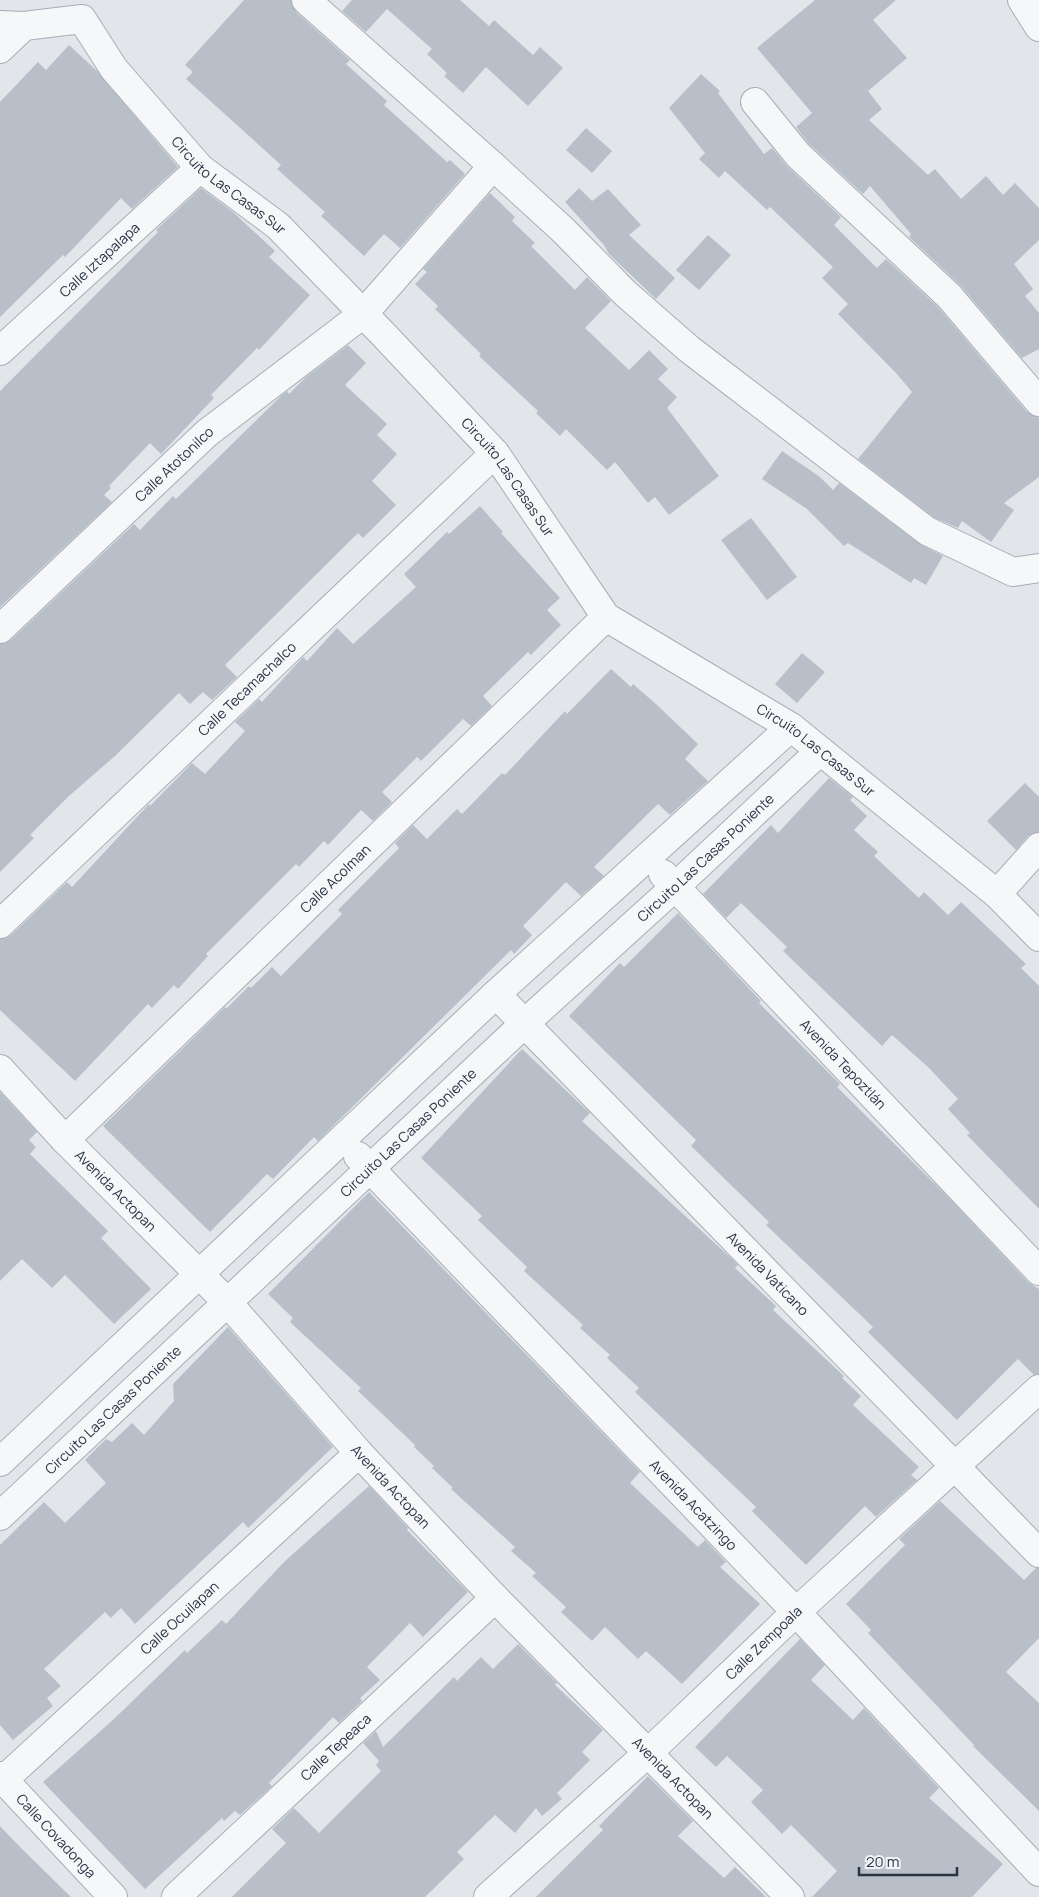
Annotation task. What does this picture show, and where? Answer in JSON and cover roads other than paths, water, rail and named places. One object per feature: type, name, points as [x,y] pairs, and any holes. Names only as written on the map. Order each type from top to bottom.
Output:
[{"type":"street","points":[[306,0],[494,166],[564,230],[625,293],[689,349],[927,531],[1013,572],[1039,568]]},
{"type":"street","points":[[1022,0],[1039,27]]},
{"type":"street","name":"Circuito Las Casas Sur","points":[[12,26],[82,19],[114,69],[200,168],[278,226],[495,453],[606,616],[791,727],[997,894],[1039,937]]},
{"type":"street","points":[[0,50],[12,26]]},
{"type":"street","points":[[755,102],[798,155],[949,296],[1039,402]]},
{"type":"street","name":"Calle Atotonilco","points":[[0,629],[207,433],[363,314],[494,166]]},
{"type":"street","name":"Calle Iztapalapa","points":[[0,351],[200,168]]},
{"type":"street","name":"Calle Tecamachalco","points":[[0,924],[495,453]]},
{"type":"street","name":"Calle Acolman","points":[[65,1140],[606,616]]},
{"type":"street","points":[[0,1462],[496,994],[791,727]]},
{"type":"street","name":"Circuito Las Casas Poniente","points":[[0,1516],[229,1304],[525,1023],[676,886],[820,751]]},
{"type":"street","points":[[997,894],[1039,847]]},
{"type":"street","name":"Avenida Tepoztlán","points":[[646,859],[676,886],[1039,1270]]},
{"type":"street","name":"Avenida Vaticano","points":[[496,994],[1039,1553]]},
{"type":"street","name":"Avenida Actopan","points":[[0,1069],[65,1140],[198,1276],[229,1304],[360,1453],[495,1598],[649,1752],[786,1896]]},
{"type":"street","name":"Avenida Acatzingo","points":[[341,1142],[371,1168],[796,1612],[1039,1872]]},
{"type":"street","name":"Calle Zempoala","points":[[488,1897],[649,1752],[796,1612],[1039,1389]]},
{"type":"street","name":"Calle Ocuilapan","points":[[1,1780],[360,1453]]},
{"type":"street","name":"Calle Tepeaca","points":[[176,1897],[495,1598]]},
{"type":"street","name":"Calle Covadonga","points":[[1,1780],[113,1897]]}]
